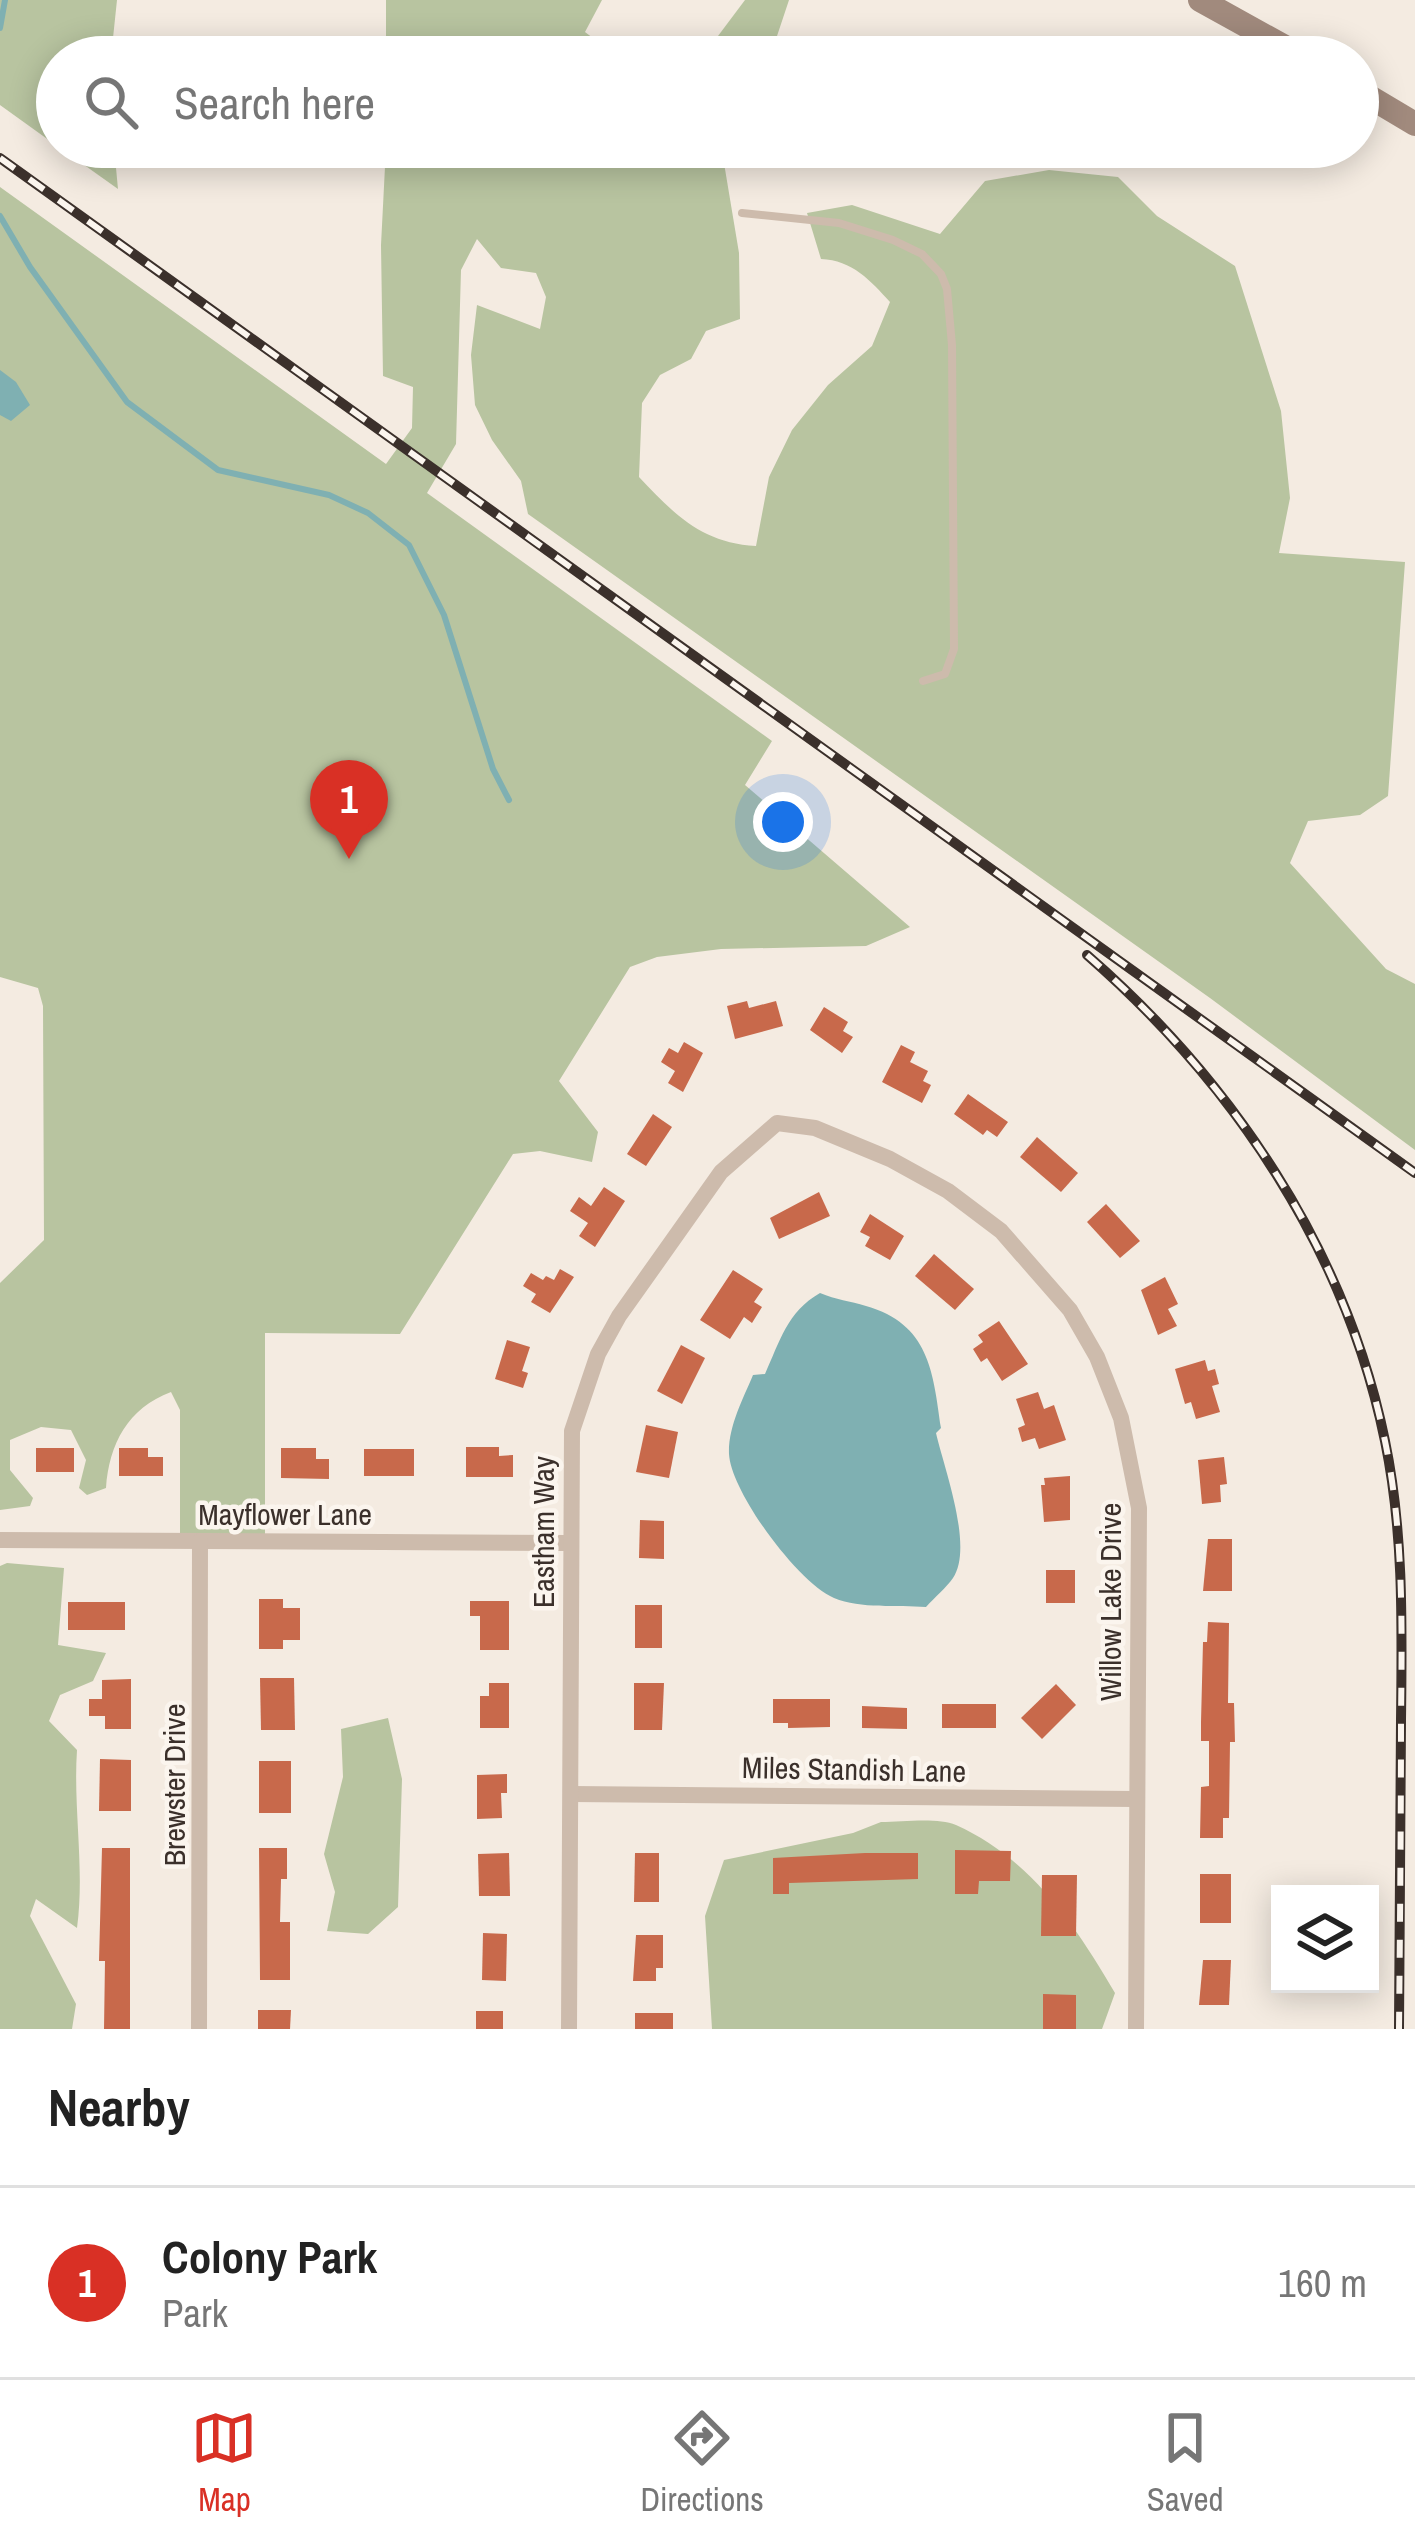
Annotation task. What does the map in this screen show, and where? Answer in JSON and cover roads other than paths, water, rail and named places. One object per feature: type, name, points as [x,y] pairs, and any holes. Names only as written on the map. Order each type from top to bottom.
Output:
[{"type":"street","points":[[1200,0],[1265,36]]},
{"type":"street","points":[[1379,103],[1415,124]]},
{"type":"street","name":"Eastham Way","points":[[569,2029],[572,1431],[598,1354],[619,1316],[721,1172],[777,1123],[796,1124]]},
{"type":"street","name":"Willow Lake Drive","points":[[796,1124],[890,1159],[948,1191],[1000,1231],[1070,1310],[1097,1358],[1121,1418],[1139,1508],[1136,2029]]},
{"type":"street","name":"Mayflower Lane","points":[[0,1540],[569,1543]]},
{"type":"street","name":"Brewster Drive","points":[[199,2029],[200,1541]]},
{"type":"street","name":"Miles Standish Lane","points":[[572,1794],[1135,1799]]},
{"type":"lane","points":[[742,213],[839,223],[875,234],[922,254],[941,274],[952,345],[954,649],[945,674],[923,680]]},
{"type":"water","points":[[0,370],[16,382],[30,405],[11,421],[0,415]]},
{"type":"water","points":[[820,1293],[887,1314],[903,1325],[915,1337],[930,1369],[941,1428],[936,1433],[960,1547],[953,1578],[926,1607],[856,1604],[819,1589],[769,1535],[733,1470],[731,1434],[753,1375],[765,1374],[792,1318]]},
{"type":"waterway","points":[[0,28],[5,0]]},
{"type":"waterway","points":[[0,216],[30,267],[127,402],[218,470],[329,495],[368,513],[409,545],[444,615],[493,769],[509,800]]},
{"type":"railway","points":[[0,158],[1415,1173]]},
{"type":"railway","points":[[1087,955],[1190,1058],[1276,1174],[1343,1302],[1367,1370],[1391,1476],[1400,1580],[1399,2029]]},
{"type":"place","name":"Colony Park","points":[[349,859]]}]
